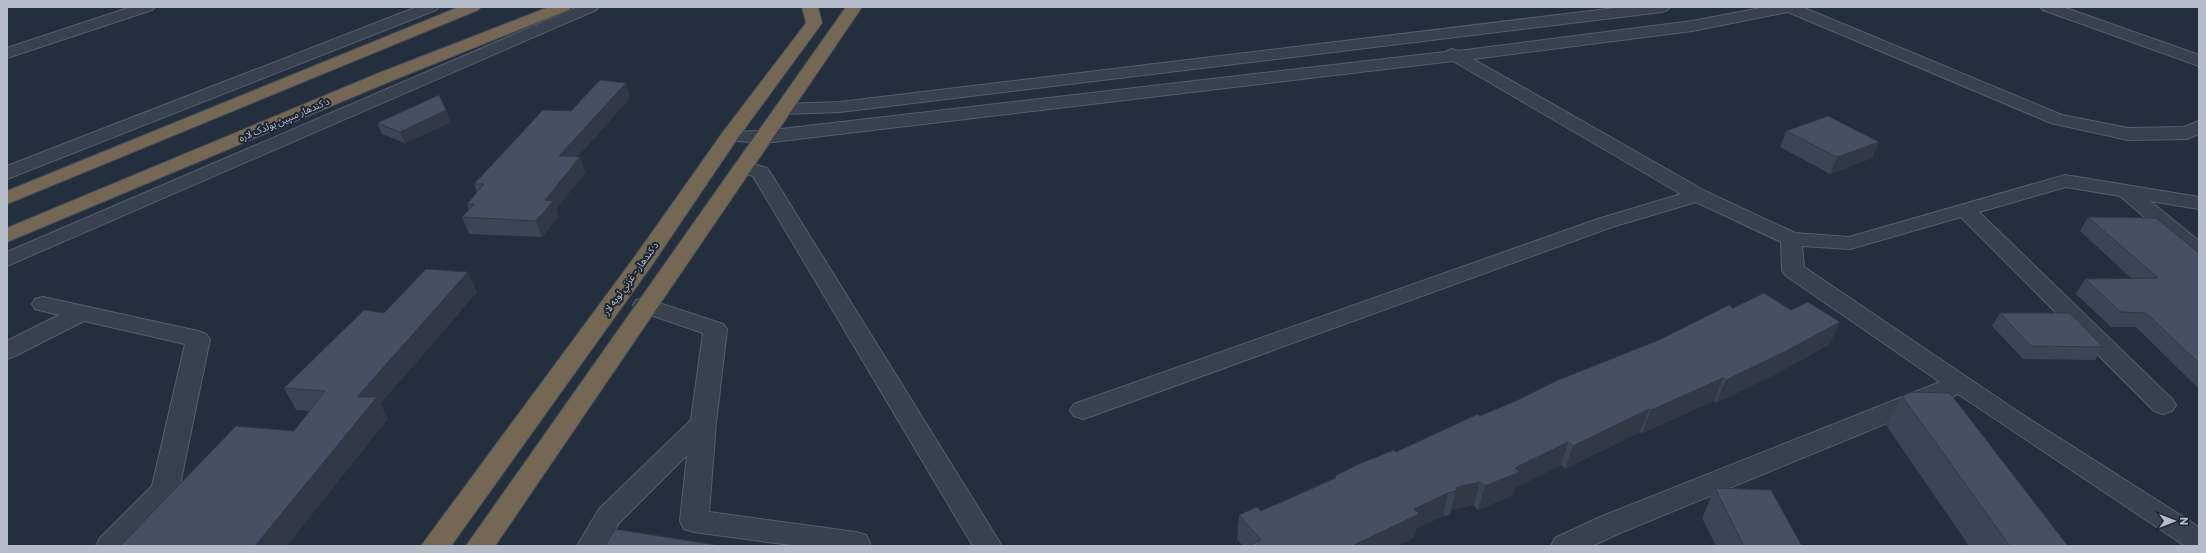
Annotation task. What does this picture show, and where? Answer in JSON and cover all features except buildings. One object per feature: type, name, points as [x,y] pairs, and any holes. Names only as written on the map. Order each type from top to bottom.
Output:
[{"type":"highway","points":[[7,198],[473,7]]},
{"type":"highway","name":"د کندهار سپین بولدک لاره","points":[[7,236],[385,76],[563,7]]},
{"type":"highway","name":"د کندهار - غزني لويه لار","points":[[435,546],[644,260],[730,136],[814,23],[810,7]]},
{"type":"highway","points":[[480,546],[644,305],[743,167],[854,7]]},
{"type":"street","points":[[7,53],[147,7]]},
{"type":"street","points":[[7,173],[431,7]]},
{"type":"street","points":[[7,260],[591,7]]},
{"type":"street","points":[[783,109],[840,107],[1426,37],[1662,7]]},
{"type":"street","points":[[730,136],[764,137],[1456,56],[1692,26],[1789,7],[2058,119],[2128,134],[2187,133],[2199,127]]},
{"type":"street","points":[[2048,7],[2199,61]]},
{"type":"street","points":[[1426,37],[1456,56],[1698,195],[1791,239],[1850,243],[2065,182],[2199,203]]},
{"type":"street","points":[[743,167],[760,172],[988,546]]},
{"type":"street","points":[[2126,191],[2199,252]]},
{"type":"street","points":[[1083,410],[1605,223],[1698,195]]},
{"type":"street","points":[[1965,210],[2163,405]]},
{"type":"street","points":[[1791,239],[1793,270],[1960,384],[2199,541]]},
{"type":"street","points":[[43,304],[198,340],[165,490],[110,546]]},
{"type":"street","points":[[644,305],[715,330],[703,423],[694,521],[856,543],[855,546]]},
{"type":"street","points":[[7,351],[81,313]]},
{"type":"street","points":[[1565,546],[1618,522],[1960,384]]},
{"type":"street","points":[[591,546],[609,516],[703,423]]}]
